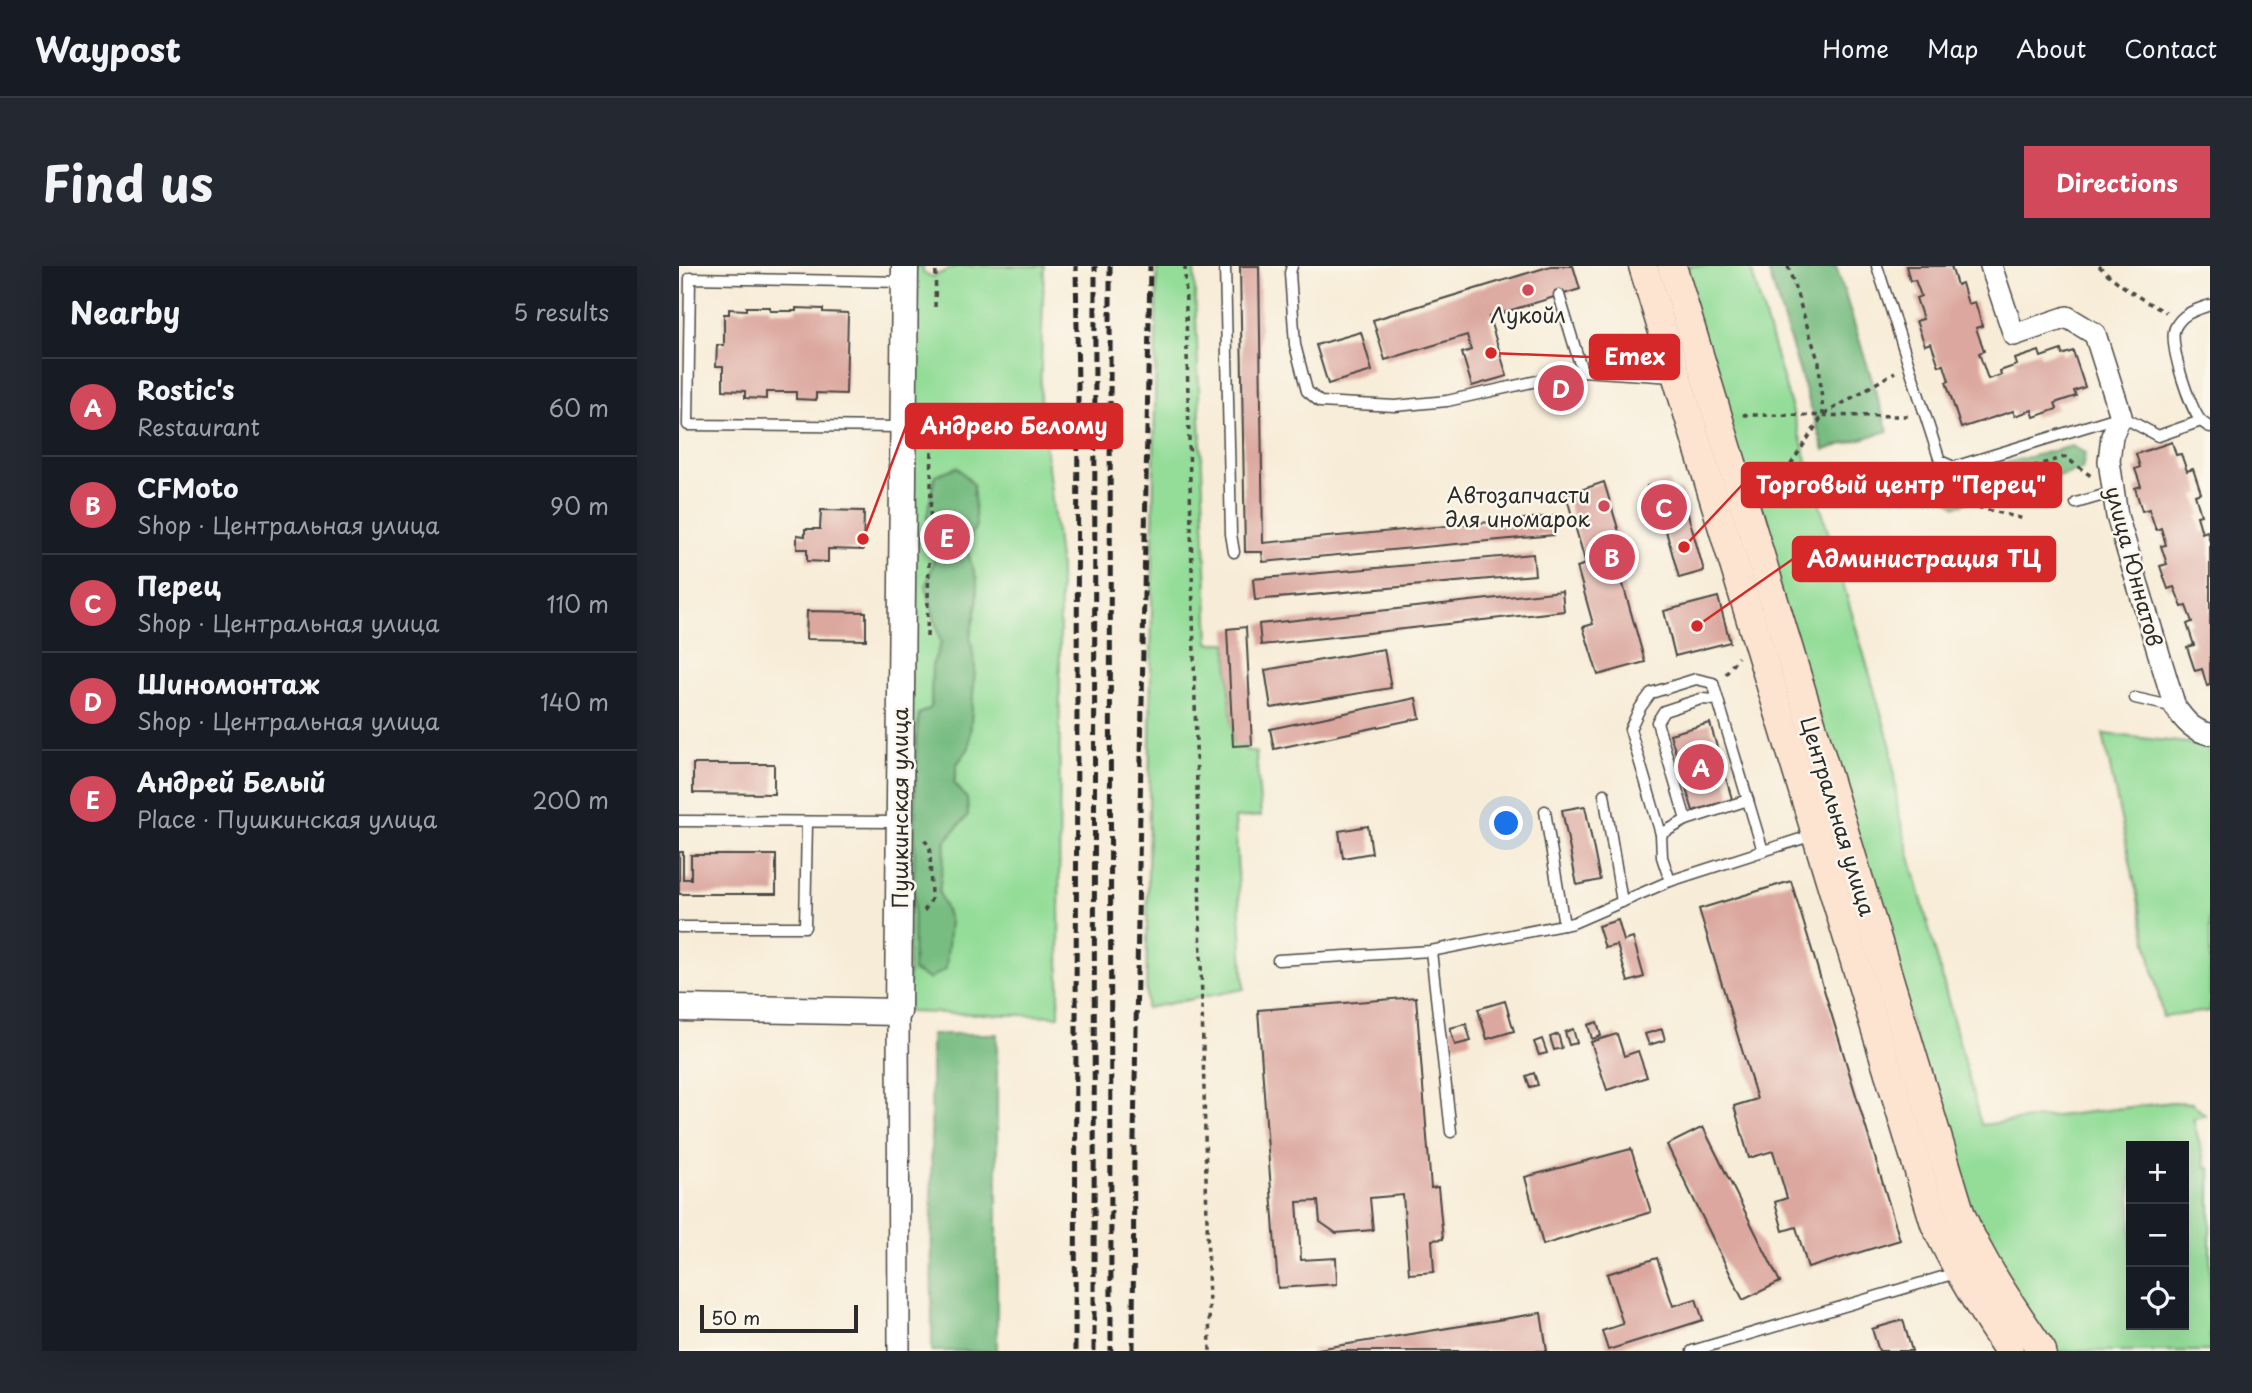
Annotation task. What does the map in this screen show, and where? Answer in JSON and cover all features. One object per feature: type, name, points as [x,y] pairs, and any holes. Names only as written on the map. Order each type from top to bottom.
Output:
[{"type":"main road","name":"Центральная улица","points":[[1643,266],[1690,373],[1961,1215],[1973,1244],[1996,1283],[2042,1351]]},
{"type":"main road","name":"Центральная улица","points":[[1672,266],[1690,373],[1817,834],[1935,1223],[1974,1299],[2009,1351]]},
{"type":"street","points":[[1991,266],[2014,335],[2067,317],[2095,334],[2121,416]]},
{"type":"street","name":"Пушкинская улица","points":[[899,1351],[899,822],[905,274]]},
{"type":"street","name":"улица Юннатов","points":[[2121,416],[2112,436],[2109,461],[2117,516],[2175,707],[2185,722],[2210,734]]},
{"type":"street","points":[[679,1008],[898,1012]]},
{"type":"lane","points":[[1225,266],[1231,534],[1234,552]]},
{"type":"lane","points":[[1292,266],[1290,273],[1295,345],[1307,391],[1320,401],[1395,406],[1447,401],[1582,371],[1690,373]]},
{"type":"lane","points":[[1877,266],[1940,461],[1954,467],[2121,416],[2158,436],[2206,424],[2192,404],[2174,349],[2173,331],[2191,311],[2210,305]]},
{"type":"lane","points":[[902,427],[688,425],[689,278],[905,274]]},
{"type":"lane","points":[[1559,295],[1582,371]]},
{"type":"lane","points":[[2076,503],[2113,492]]},
{"type":"lane","points":[[1669,881],[1662,857],[1661,834],[1630,729],[1651,693],[1696,679],[1713,683],[1763,851]]},
{"type":"lane","points":[[1686,820],[1657,722],[1664,711],[1716,695]]},
{"type":"lane","points":[[2135,698],[2175,707]]},
{"type":"lane","points":[[1604,794],[1622,902]]},
{"type":"lane","points":[[1661,834],[1686,820],[1748,800]]},
{"type":"lane","points":[[1545,811],[1564,925]]},
{"type":"lane","points":[[679,821],[899,822]]},
{"type":"lane","points":[[679,928],[805,927],[807,822]]},
{"type":"lane","points":[[1279,960],[1431,951],[1573,923],[1669,881],[1817,834]]},
{"type":"lane","points":[[1431,951],[1451,1132]]},
{"type":"lane","points":[[1692,1351],[1959,1272]]},
{"type":"path","points":[[936,266],[936,307]]},
{"type":"path","points":[[1185,266],[1210,1351]]},
{"type":"path","points":[[1788,266],[1819,363],[1823,415]]},
{"type":"path","points":[[2099,266],[2153,306],[2181,319]]},
{"type":"path","points":[[1769,498],[1823,415],[1908,364]]},
{"type":"path","points":[[927,647],[933,411]]},
{"type":"path","points":[[1745,415],[1925,416]]},
{"type":"path","points":[[1956,489],[2065,457],[2113,492]]},
{"type":"path","points":[[1940,461],[1965,504],[2024,519]]},
{"type":"path","points":[[1716,695],[1743,651]]},
{"type":"green space","points":[[915,266],[923,266],[923,273],[933,277],[956,266],[1044,266],[1040,398],[1060,568],[1059,1016],[908,1012]],"holes":[[[927,516],[976,525],[966,549],[977,580],[977,604],[970,636],[975,667],[969,748],[957,764],[954,783],[967,799],[968,815],[946,840],[939,892],[950,922],[913,971],[916,741],[919,714],[931,708],[932,666],[941,643],[926,586],[934,562]]]},
{"type":"green space","points":[[1157,266],[1194,266],[1209,643],[1227,643],[1233,745],[1245,745],[1246,750],[1256,753],[1261,816],[1235,818],[1244,989],[1146,1008]]},
{"type":"green space","points":[[1677,266],[1750,266],[1891,747],[1898,811],[1981,1125],[2172,1102],[2192,1103],[2205,1115],[2193,1119],[2206,1168],[2210,1168],[2210,1351],[2049,1351],[1977,1240]]},
{"type":"green space","points":[[1767,266],[1836,266],[1888,431],[1824,450]]},
{"type":"green space","points":[[2072,446],[2085,453],[2082,470],[1956,506],[1923,485],[1944,469],[1966,473]]},
{"type":"green space","points":[[957,467],[973,484],[976,525],[966,548],[977,580],[977,604],[970,636],[975,667],[969,748],[957,764],[954,783],[967,799],[968,815],[946,840],[939,892],[950,922],[946,969],[929,979],[913,971],[916,741],[919,714],[931,708],[932,666],[941,643],[926,586],[934,562],[927,516],[935,475]]},
{"type":"green space","points":[[2103,734],[2206,745],[2210,758],[2210,1011],[2163,1017]]},
{"type":"green space","points":[[931,1034],[997,1034],[997,1351],[932,1351]]},
{"type":"building","points":[[1240,266],[1259,266],[1263,543],[1555,516],[1555,521],[1552,522],[1554,535],[1263,562],[1262,552],[1245,552]]},
{"type":"building","points":[[1551,266],[1573,266],[1580,289],[1489,317],[1507,376],[1472,386],[1462,353],[1471,350],[1467,335],[1385,360],[1373,320]]},
{"type":"building","points":[[1906,266],[1951,266],[1957,285],[1962,283],[1968,304],[1975,302],[1982,326],[1976,328],[1984,351],[1979,353],[1988,379],[2017,365],[2015,359],[2039,351],[2041,357],[2061,350],[2062,355],[2073,351],[2085,387],[2074,391],[2076,396],[2055,403],[2057,409],[2034,417],[2032,410],[2015,416],[2013,411],[1961,428],[1946,382],[1949,381],[1944,365],[1939,366],[1931,343],[1925,345],[1916,321],[1923,319],[1916,298],[1921,296],[1915,280],[1910,281]]},
{"type":"building","points":[[746,307],[770,307],[770,311],[796,311],[796,308],[848,313],[846,394],[816,393],[816,400],[796,399],[796,392],[766,392],[766,399],[745,398],[745,391],[723,390],[723,366],[716,366],[717,345],[724,345],[724,314],[729,314],[729,309],[746,310]]},
{"type":"building","points":[[1361,332],[1372,371],[1328,384],[1316,345]]},
{"type":"building","points":[[2172,442],[2176,455],[2181,454],[2187,471],[2193,469],[2201,493],[2195,495],[2201,515],[2197,516],[2202,533],[2207,531],[2210,542],[2210,685],[2207,686],[2202,669],[2195,671],[2187,647],[2194,645],[2187,624],[2192,622],[2186,606],[2182,607],[2174,587],[2168,589],[2160,566],[2167,564],[2161,546],[2166,545],[2161,528],[2156,530],[2149,509],[2142,511],[2135,488],[2141,486],[2135,469],[2140,467],[2136,454]]},
{"type":"building","points":[[1669,481],[1672,492],[1681,490],[1704,571],[1679,578],[1663,520],[1656,522],[1647,486]]},
{"type":"building","points":[[1604,482],[1625,552],[1615,556],[1645,662],[1598,675],[1583,627],[1593,624],[1577,567],[1586,564],[1566,495]]},
{"type":"building","points":[[821,510],[864,511],[863,550],[828,549],[828,562],[807,561],[807,549],[797,549],[797,535],[805,536],[805,529],[820,529]]},
{"type":"building","points":[[1533,554],[1535,575],[1255,600],[1253,579]]},
{"type":"building","points":[[1562,591],[1564,611],[1261,645],[1259,624]]},
{"type":"building","points":[[1718,597],[1730,642],[1675,656],[1664,611]]},
{"type":"building","points":[[807,611],[866,612],[866,640],[806,639]]},
{"type":"building","points":[[1246,627],[1252,745],[1233,746],[1227,629]]},
{"type":"building","points":[[1384,649],[1391,688],[1271,708],[1265,670]]},
{"type":"building","points":[[1416,698],[1420,718],[1274,749],[1270,729]]},
{"type":"building","points":[[1710,723],[1732,799],[1693,811],[1670,734]]},
{"type":"building","points":[[693,764],[774,764],[774,794],[693,793]]},
{"type":"building","points":[[1585,806],[1600,880],[1577,885],[1562,810]]},
{"type":"building","points":[[1368,826],[1372,853],[1343,858],[1339,831]]},
{"type":"building","points":[[679,852],[683,852],[683,879],[691,879],[691,855],[776,855],[776,894],[679,894]]},
{"type":"building","points":[[1791,881],[1900,1240],[1808,1268],[1796,1227],[1783,1231],[1775,1202],[1787,1198],[1773,1151],[1749,1158],[1734,1106],[1757,1099],[1699,909]]},
{"type":"building","points":[[1618,920],[1624,941],[1633,938],[1644,977],[1628,982],[1617,945],[1605,948],[1598,926]]},
{"type":"building","points":[[1416,997],[1431,1188],[1438,1187],[1443,1239],[1432,1240],[1434,1272],[1409,1274],[1403,1195],[1370,1198],[1373,1230],[1336,1233],[1320,1222],[1318,1201],[1297,1202],[1301,1260],[1336,1258],[1337,1284],[1278,1288],[1258,1010]]},
{"type":"building","points":[[1505,1001],[1514,1031],[1487,1039],[1478,1009]]},
{"type":"building","points":[[1597,1022],[1601,1036],[1592,1039],[1588,1025]]},
{"type":"building","points":[[1466,1024],[1471,1041],[1455,1045],[1450,1028]]},
{"type":"building","points":[[1573,1029],[1577,1043],[1569,1045],[1565,1032]]},
{"type":"building","points":[[1662,1029],[1665,1040],[1649,1045],[1645,1034]]},
{"type":"building","points":[[1558,1034],[1562,1048],[1554,1050],[1550,1037]]},
{"type":"building","points":[[1617,1034],[1624,1056],[1638,1051],[1647,1077],[1607,1090],[1591,1042]]},
{"type":"building","points":[[1542,1039],[1547,1053],[1539,1055],[1534,1042]]},
{"type":"building","points":[[1534,1073],[1538,1085],[1530,1087],[1526,1076]]},
{"type":"building","points":[[1703,1127],[1780,1282],[1743,1300],[1667,1145]]},
{"type":"building","points":[[1631,1149],[1651,1212],[1543,1245],[1525,1177]]},
{"type":"building","points":[[1657,1258],[1673,1306],[1696,1299],[1703,1320],[1608,1350],[1602,1331],[1623,1324],[1607,1274]]},
{"type":"building","points":[[1541,1313],[1547,1351],[1311,1351],[1311,1350]]},
{"type":"building","points":[[1903,1320],[1912,1351],[1879,1351],[1872,1329]]},
{"type":"railway","points":[[1075,1351],[1078,386],[1076,266]]},
{"type":"railway","points":[[1094,1351],[1095,266]]},
{"type":"railway","points":[[1110,266],[1111,1351]]},
{"type":"railway","points":[[1133,1351],[1134,1138],[1150,266]]},
{"type":"place","name":"Лукойл","points":[[1528,290]]},
{"type":"place","name":"Emex","points":[[1491,353]]},
{"type":"place","name":"Шиномонтаж","points":[[1561,388]]},
{"type":"place","name":"Автозапчасти для иномарок","points":[[1604,506]]},
{"type":"place","name":"Перец","points":[[1664,507]]},
{"type":"place","name":"Андрей Белый","points":[[947,537]]},
{"type":"place","name":"Андрею Белому","points":[[863,539]]},
{"type":"place","name":"Торговый центр \"Перец\"","points":[[1684,547]]},
{"type":"place","name":"CFMoto","points":[[1612,557]]},
{"type":"place","name":"Администрация ТЦ","points":[[1697,626]]},
{"type":"place","name":"Rostic's","points":[[1701,767]]}]
